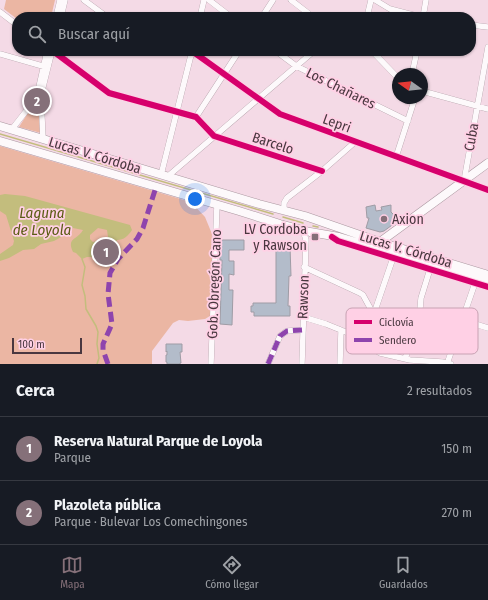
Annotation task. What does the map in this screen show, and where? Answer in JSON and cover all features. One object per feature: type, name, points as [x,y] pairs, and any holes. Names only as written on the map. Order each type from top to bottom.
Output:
[{"type":"main road","name":"Lucas V. Córdoba","points":[[0,125],[12,130],[164,176],[305,216],[379,245],[488,281]]},
{"type":"main road","name":"Lucas V. Córdoba","points":[[0,141],[217,204],[280,224],[332,237],[379,245],[488,275]]},
{"type":"main road","points":[[379,245],[488,163]]},
{"type":"main road","points":[[280,224],[278,218],[284,210]]},
{"type":"main road","points":[[303,230],[308,224],[308,219],[305,216]]},
{"type":"main road","name":"Lucas V. Córdoba","points":[[332,237],[338,241],[475,283]]},
{"type":"street","points":[[57,12],[60,0]]},
{"type":"street","points":[[62,12],[65,0]]},
{"type":"street","points":[[84,0],[100,12]]},
{"type":"street","points":[[201,12],[204,0]]},
{"type":"street","points":[[209,0],[225,12]]},
{"type":"street","points":[[265,12],[273,0]]},
{"type":"street","points":[[291,0],[306,12]]},
{"type":"street","points":[[368,12],[371,0]]},
{"type":"street","points":[[375,0],[390,9],[402,12]]},
{"type":"street","points":[[423,12],[426,0]]},
{"type":"street","points":[[0,12],[12,20]]},
{"type":"street","points":[[476,26],[488,27]]},
{"type":"street","name":"Cuba","points":[[464,181],[488,46]]},
{"type":"street","points":[[0,54],[46,67]]},
{"type":"street","points":[[43,139],[41,95],[47,56]]},
{"type":"street","points":[[12,130],[34,100],[51,56]]},
{"type":"street","points":[[60,56],[109,93],[196,117],[237,56]]},
{"type":"street","points":[[164,176],[164,158],[191,56]]},
{"type":"street","name":"Lepri","points":[[199,56],[280,114],[488,190]]},
{"type":"street","name":"Los Chañares","points":[[283,56],[296,66],[408,121]]},
{"type":"street","points":[[164,176],[214,136],[308,56]]},
{"type":"street","points":[[377,56],[392,72]]},
{"type":"street","points":[[413,68],[416,56]]},
{"type":"street","points":[[428,93],[488,109]]},
{"type":"street","points":[[396,157],[413,104]]},
{"type":"street","name":"Barcelo","points":[[196,117],[214,136],[322,171]]},
{"type":"street","points":[[284,210],[284,203],[287,198],[322,171],[355,142]]},
{"type":"street","name":"Gob. Obregón Cano","points":[[211,364],[217,204]]},
{"type":"street","name":"Rawson","points":[[302,364],[306,240],[303,230]]},
{"type":"street","points":[[376,308],[393,258]]},
{"type":"street","points":[[304,267],[360,293],[363,295],[370,308]]},
{"type":"street","points":[[420,308],[421,298],[430,269]]},
{"type":"street","points":[[466,308],[475,283],[488,287]]},
{"type":"street","points":[[303,317],[346,332]]},
{"type":"street","points":[[478,325],[488,328]]},
{"type":"street","points":[[268,364],[280,336],[287,331],[302,330]]},
{"type":"street","points":[[340,364],[341,330]]},
{"type":"street","points":[[384,354],[405,359],[449,364],[452,354]]},
{"type":"street","points":[[405,359],[407,354]]},
{"type":"shaded area","points":[[6,0],[55,0],[52,12],[12,12],[12,15],[4,9]]},
{"type":"shaded area","points":[[40,94],[41,133],[19,127]]},
{"type":"shaded area","points":[[0,146],[191,202],[205,217],[212,234],[211,256],[213,258],[211,271],[210,316],[205,319],[188,321],[179,320],[173,323],[152,351],[152,364],[0,364]]},
{"type":"water","name":"Laguna de Loyola","points":[[0,195],[25,196],[130,225],[132,230],[126,237],[117,240],[116,246],[113,247],[114,249],[110,250],[108,258],[100,262],[98,257],[87,257],[82,259],[73,252],[71,247],[72,241],[83,230],[73,228],[65,235],[54,241],[41,244],[34,249],[23,250],[0,261],[0,254],[13,245],[14,241],[6,215],[0,211]],"holes":[[[98,228],[107,230],[108,237],[105,241],[102,242],[99,240],[93,242],[90,239],[90,235]]]},
{"type":"building","name":"Axion","points":[[375,205],[376,211],[382,210],[381,207],[391,205],[391,212],[399,220],[384,231],[380,232],[366,228],[369,218],[367,218],[366,207]]},
{"type":"building","points":[[220,240],[244,240],[244,250],[229,250],[229,261],[234,261],[234,275],[229,274],[229,290],[233,290],[232,325],[220,324],[222,260],[220,260]]},
{"type":"building","points":[[276,243],[288,243],[288,246],[290,246],[291,276],[289,276],[288,306],[290,306],[290,316],[254,316],[254,312],[251,312],[251,306],[253,306],[253,303],[276,303]]},
{"type":"building","points":[[166,344],[182,344],[180,364],[167,364]]},
{"type":"waterway","points":[[0,134],[273,214]]},
{"type":"waterway","points":[[283,217],[303,223]]},
{"type":"waterway","points":[[313,226],[318,227]]},
{"type":"waterway","points":[[82,259],[85,267],[82,285],[86,309],[98,332],[97,344],[99,358],[97,364]]},
{"type":"marked path","points":[[108,364],[103,350],[103,344],[112,324],[108,294],[110,273],[118,259],[137,239],[143,228],[156,187]]},
{"type":"marked path","points":[[268,364],[280,336],[287,331],[302,330]]},
{"type":"cycle path","points":[[60,56],[109,93],[196,117],[214,136],[322,171]]},
{"type":"cycle path","points":[[199,56],[280,114],[488,190]]},
{"type":"cycle path","points":[[332,237],[338,241],[488,287]]},
{"type":"place","name":"Plazoleta pública","points":[[37,101]]},
{"type":"place","name":"Axion","points":[[384,219]]},
{"type":"place","name":"LV Cordoba y Rawson","points":[[315,237]]},
{"type":"place","name":"Reserva Natural Parque de Loyola","points":[[106,252]]}]
